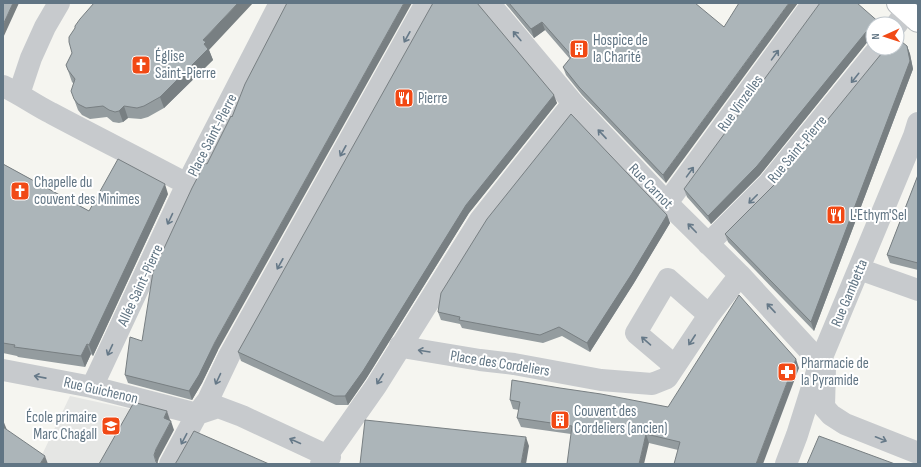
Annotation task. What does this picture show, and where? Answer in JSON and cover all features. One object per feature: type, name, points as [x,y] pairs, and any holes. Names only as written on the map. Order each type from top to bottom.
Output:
[{"type":"street","points":[[11,90],[31,58],[44,27],[59,3]]},
{"type":"street","name":"Place Saint-Pierre","points":[[11,90],[49,112],[117,146],[187,184],[280,3]]},
{"type":"street","points":[[170,464],[197,414],[208,400],[229,356],[426,3]]},
{"type":"street","name":"Rue Carnot","points":[[490,3],[573,103],[667,203],[823,357]]},
{"type":"street","name":"Rue Vinzelles","points":[[667,203],[812,3]]},
{"type":"street","name":"Rue Saint-Pierre","points":[[708,244],[769,184],[873,56]]},
{"type":"street","points":[[197,414],[218,407],[242,416],[326,458],[376,386],[480,220],[573,103]]},
{"type":"street","name":"Rue Gambetta","points":[[786,464],[823,357],[918,123]]},
{"type":"street","name":"Allée Saint-Pierre","points":[[92,387],[187,184]]},
{"type":"street","points":[[859,269],[918,290]]},
{"type":"street","name":"Place des Cordeliers","points":[[400,346],[480,360],[514,364],[600,380],[652,384],[667,378],[709,315],[740,275]]},
{"type":"street","points":[[676,366],[636,332],[668,279],[709,315]]},
{"type":"street","points":[[823,357],[824,407],[845,424],[918,453]]},
{"type":"street","name":"Rue Guichenon","points":[[3,370],[92,387],[197,414]]},
{"type":"street","points":[[797,435],[812,427],[827,423],[845,424]]},
{"type":"shaded area","name":"École primaire Marc Chagall","points":[[70,396],[171,418],[150,464],[49,464],[41,457]]},
{"type":"building","points":[[3,3],[13,3],[3,25]]},
{"type":"building","name":"Église Saint-Pierre","points":[[94,3],[238,3],[203,40],[206,42],[204,44],[208,49],[160,97],[144,106],[137,108],[124,106],[119,111],[115,112],[103,106],[86,108],[78,104],[71,91],[75,79],[66,65],[72,53],[69,37],[80,19]]},
{"type":"building","points":[[287,3],[404,3],[189,391],[125,375],[130,337],[142,341],[153,272],[192,188],[205,163],[207,164],[231,116],[232,117],[245,84]]},
{"type":"building","points":[[433,3],[477,3],[554,95],[466,205],[363,371],[345,396],[334,396],[238,352]]},
{"type":"building","points":[[509,3],[695,3],[724,27],[739,3],[789,3],[663,175],[579,87],[563,67],[572,56],[542,22],[531,29]]},
{"type":"building","points":[[820,3],[857,3],[872,16],[865,16],[865,33],[757,166],[708,216],[684,189]]},
{"type":"building","points":[[905,44],[907,46],[910,61],[811,322],[725,234],[776,183],[879,56],[905,56]]},
{"type":"building","points":[[571,114],[667,215],[631,275],[587,343],[559,327],[540,335],[459,320],[460,317],[438,312],[441,293],[487,219]]},
{"type":"building","points":[[118,159],[165,184],[89,345],[87,344],[81,356],[14,347],[15,345],[3,343],[3,164],[89,211]]},
{"type":"building","points":[[918,175],[918,263],[887,255]]},
{"type":"building","points":[[739,295],[796,359],[756,464],[674,464],[680,442],[646,434],[639,464],[567,464],[572,426],[517,418],[520,402],[510,400],[512,380],[601,394],[668,407]]},
{"type":"building","points":[[133,402],[167,411],[164,418],[171,421],[154,455],[156,462],[159,464],[99,464],[133,404]]},
{"type":"building","points":[[365,420],[526,437],[521,464],[360,464]]},
{"type":"building","points":[[3,427],[45,456],[40,464],[3,463]]},
{"type":"building","points":[[194,431],[269,464],[175,464]]},
{"type":"building","points":[[819,436],[895,464],[807,464]]},
{"type":"place","name":"Hospice de la Charité","points":[[579,49]]},
{"type":"place","name":"Église Saint-Pierre","points":[[141,65]]},
{"type":"place","name":"Pierre","points":[[404,98]]},
{"type":"place","name":"Chapelle du couvent des Minimes","points":[[20,191]]},
{"type":"place","name":"L'Ethym'Sel","points":[[836,215]]},
{"type":"place","name":"Pharmacie de la Pyramide","points":[[787,372]]},
{"type":"place","name":"Couvent des Cordeliers (ancien)","points":[[560,420]]},
{"type":"place","name":"École primaire Marc Chagall","points":[[111,426]]}]
